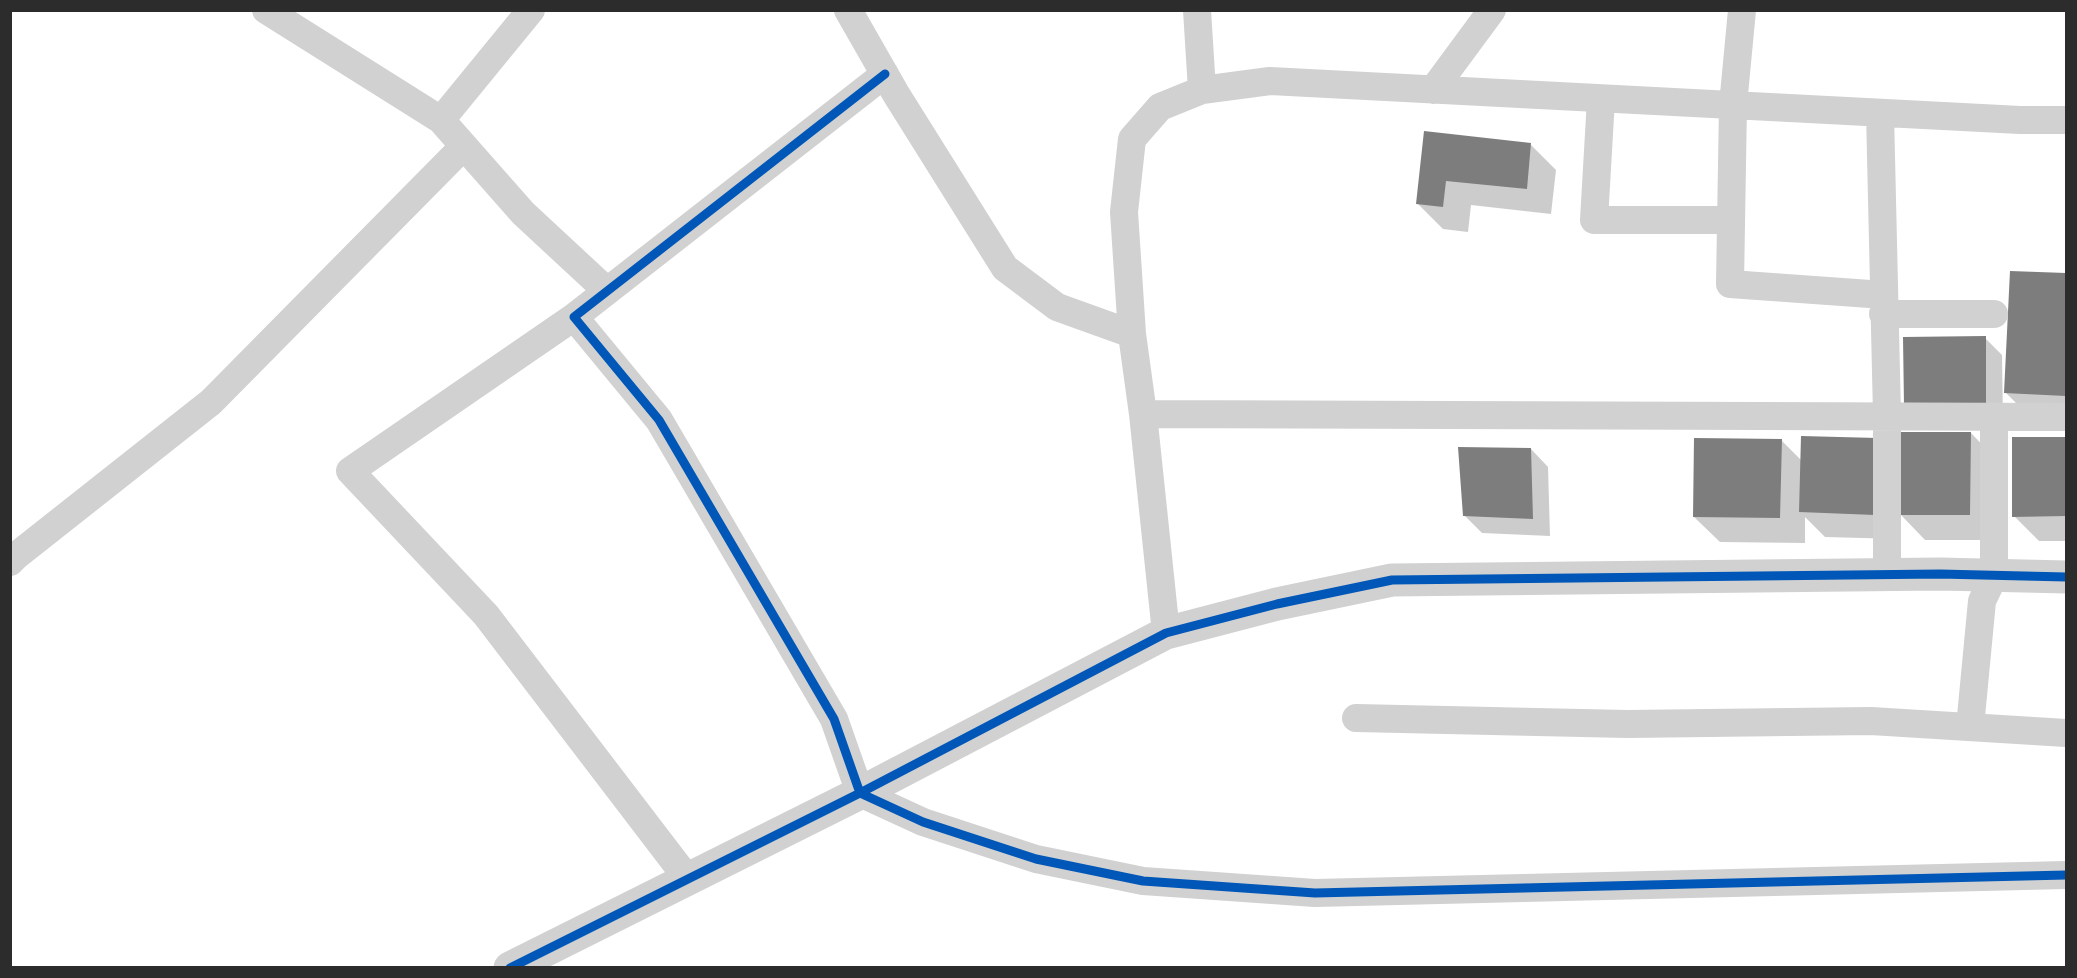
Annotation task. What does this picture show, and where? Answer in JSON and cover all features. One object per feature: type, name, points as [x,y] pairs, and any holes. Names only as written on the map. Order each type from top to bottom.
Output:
[{"type":"street","points":[[266,10],[441,120],[523,213],[607,291]]},
{"type":"street","points":[[441,120],[531,10]]},
{"type":"street","points":[[848,10],[1005,268],[1057,307],[1132,334]]},
{"type":"street","points":[[1197,10],[1203,90]]},
{"type":"street","points":[[1432,90],[1492,10]]},
{"type":"street","points":[[1742,10],[1733,105],[1730,284],[1883,305],[1994,314]]},
{"type":"street","points":[[687,878],[486,615],[350,471],[574,317],[885,74]]},
{"type":"street","points":[[1166,633],[1143,414],[1132,334],[1124,212],[1132,139],[1160,107],[1203,90],[1270,81],[1880,113],[2067,120]]},
{"type":"street","points":[[1601,99],[1594,220],[1731,220]]},
{"type":"street","points":[[1880,113],[1887,415],[1887,575]]},
{"type":"street","points":[[10,562],[211,402],[464,146]]},
{"type":"street","points":[[574,317],[659,420],[834,719],[860,793],[923,822],[1036,859],[1143,880],[1303,892],[2067,875]]},
{"type":"street","points":[[1143,414],[2067,417]]},
{"type":"street","points":[[1970,727],[1982,601],[1994,576],[1994,418]]},
{"type":"street","points":[[510,968],[860,793],[1166,633],[1277,604],[1392,580],[1887,575],[2067,578]]},
{"type":"street","points":[[1356,718],[1627,724],[1871,721],[2067,733]]},
{"type":"building","points":[[1424,131],[1531,143],[1527,189],[1446,181],[1443,207],[1416,204]]},
{"type":"building","points":[[2010,271],[2066,273],[2066,396],[2004,393]]},
{"type":"building","points":[[1986,336],[1986,405],[1904,406],[1903,337]]},
{"type":"building","points":[[1899,432],[1971,432],[1970,515],[1898,515]]},
{"type":"building","points":[[1801,436],[1878,438],[1875,515],[1799,512]]},
{"type":"building","points":[[2012,437],[2066,437],[2066,516],[2012,517]]},
{"type":"building","points":[[1694,438],[1782,439],[1780,518],[1693,517]]},
{"type":"building","points":[[1458,447],[1531,448],[1533,519],[1463,516]]},
{"type":"cycle path","points":[[885,74],[574,317],[659,420],[834,719],[860,793],[923,822],[1036,859],[1143,881],[1315,893],[2066,875]]},
{"type":"cycle path","points":[[510,968],[860,793],[1166,633],[1277,604],[1392,580],[1940,574],[2066,577]]}]
